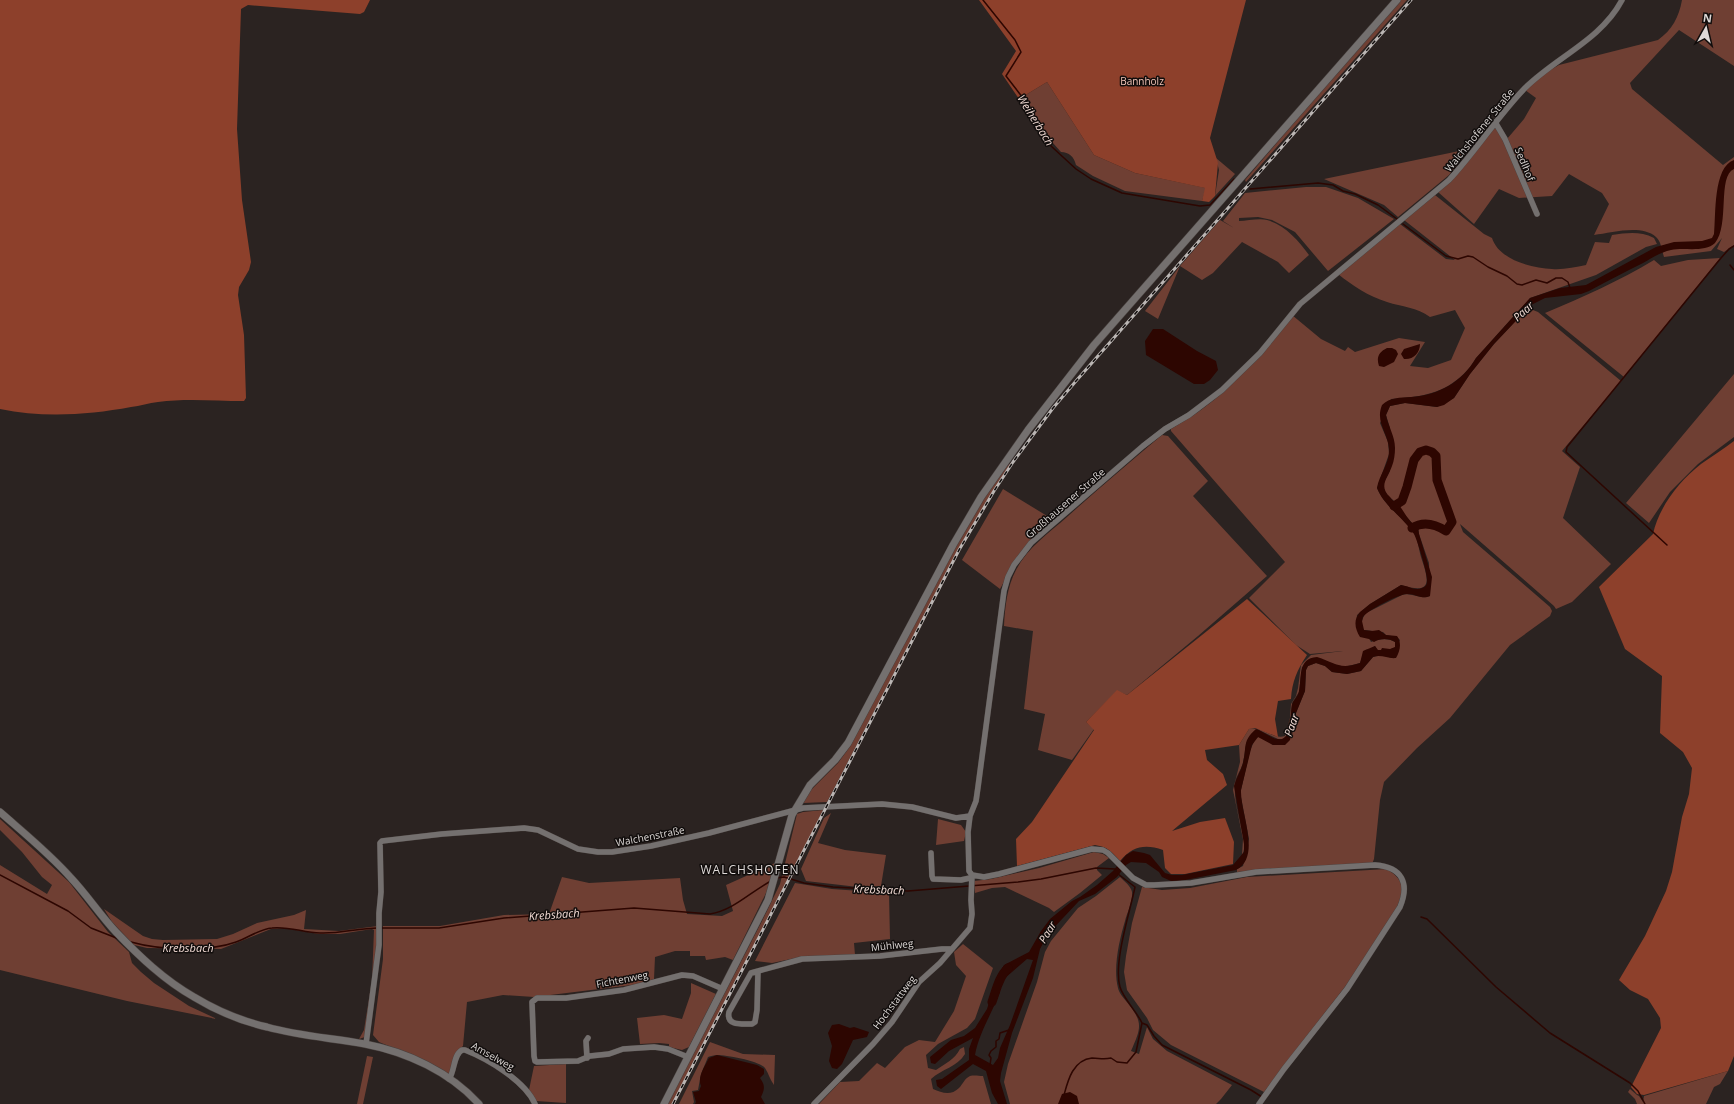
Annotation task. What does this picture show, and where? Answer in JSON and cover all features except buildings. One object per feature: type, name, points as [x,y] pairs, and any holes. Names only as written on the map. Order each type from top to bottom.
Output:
[{"type":"street","points":[[664,1104],[768,900],[774,884],[794,810],[810,785],[835,760],[848,743],[953,545],[981,497],[1028,430],[1094,345],[1397,0]]},
{"type":"street","name":"Walchshofener Straße","points":[[1291,314],[1310,295],[1449,180],[1461,168],[1495,122],[1526,87],[1585,42],[1604,25],[1622,0]]},
{"type":"street","name":"Sedlhof","points":[[1495,122],[1505,139],[1537,214]]},
{"type":"street","name":"Großhausener Straße","points":[[968,824],[977,794],[1004,591],[1008,577],[1014,565],[1032,543],[1048,528],[1143,446],[1165,429],[1190,415],[1222,390],[1260,353],[1291,314]]},
{"type":"street","name":"Walchenstraße","points":[[366,1044],[378,959],[381,892],[380,843],[386,840],[524,828],[538,830],[578,849],[598,852],[612,852],[651,846],[710,833],[794,810],[834,806],[882,804],[912,806],[956,818],[968,824]]},
{"type":"street","points":[[0,812],[71,877],[115,931],[160,974],[194,998],[247,1022],[287,1032],[366,1044],[415,1060],[450,1079],[479,1104]]},
{"type":"street","name":"Walchenstraße","points":[[956,818],[970,816]]},
{"type":"street","points":[[952,949],[970,928],[972,914],[971,879],[967,850],[968,824]]},
{"type":"street","points":[[931,853],[933,879],[960,880],[999,874],[1092,849],[1103,850],[1114,858],[1126,872],[1138,882],[1146,885],[1163,886],[1191,884],[1256,872],[1375,865],[1387,866],[1395,870],[1400,875],[1404,889],[1404,897],[1400,908],[1347,989],[1284,1069],[1259,1104]]},
{"type":"street","name":"Mühlweg","points":[[758,971],[757,1010],[754,1023],[733,1023],[728,1017],[729,1012],[750,973],[802,959],[855,958],[952,949]]},
{"type":"street","name":"Hochstattweg","points":[[814,1104],[873,1044],[892,1022],[919,982],[940,963],[952,949]]},
{"type":"street","name":"Fichtenweg","points":[[587,1058],[578,1061],[541,1063],[535,1061],[532,1002],[537,998],[566,998],[618,991],[682,975],[693,976],[723,989]]},
{"type":"street","points":[[588,1038],[586,1041],[587,1058],[623,1049],[654,1047],[668,1049],[688,1056]]},
{"type":"street","name":"Amselweg","points":[[450,1079],[458,1053],[465,1050],[515,1079],[533,1099],[535,1104]]},
{"type":"shaded area","points":[[1399,0],[1407,0],[1246,182],[1245,180]]},
{"type":"shaded area","points":[[1682,0],[1734,0],[1734,66],[1679,30],[1630,83],[1632,89],[1723,165],[1734,157],[1734,245],[1724,252],[1717,249],[1722,238],[1711,251],[1664,257],[1659,241],[1650,233],[1626,230],[1594,235],[1609,204],[1602,193],[1569,174],[1552,196],[1519,198],[1499,189],[1474,224],[1438,192],[1493,126],[1498,129],[1507,139],[1524,119],[1536,98],[1525,90],[1545,73],[1559,65],[1658,40],[1674,23]]},
{"type":"shaded area","points":[[1047,82],[1094,155],[1135,173],[1206,188],[1202,201],[1125,191],[1093,176],[1076,165],[1071,156],[1061,152],[1044,133],[1024,96]]},
{"type":"shaded area","points":[[1469,149],[1449,175],[1398,217],[1384,205],[1324,179]]},
{"type":"shaded area","points":[[1216,158],[1235,174],[1215,196],[1219,170]]},
{"type":"shaded area","points":[[1306,187],[1326,187],[1358,198],[1394,219],[1328,271],[1295,232],[1272,220],[1258,217],[1239,218],[1239,221],[1260,219],[1274,222],[1291,234],[1309,255],[1289,273],[1278,262],[1242,242],[1213,273],[1202,280],[1180,266],[1220,220],[1234,228],[1223,221],[1245,193]]},
{"type":"shaded area","points":[[1435,195],[1484,234],[1492,238],[1496,246],[1502,252],[1517,261],[1535,267],[1560,269],[1586,265],[1595,242],[1609,243],[1612,235],[1639,233],[1654,238],[1657,244],[1646,247],[1596,275],[1530,298],[1476,358],[1464,374],[1449,385],[1431,393],[1391,399],[1380,423],[1388,442],[1389,454],[1377,488],[1384,500],[1414,533],[1426,573],[1426,584],[1424,587],[1419,588],[1411,588],[1401,585],[1370,604],[1357,615],[1356,627],[1365,638],[1369,638],[1371,642],[1386,639],[1395,642],[1396,647],[1377,650],[1375,646],[1365,650],[1360,663],[1350,666],[1337,665],[1324,660],[1302,667],[1299,692],[1292,703],[1290,723],[1286,736],[1283,739],[1278,739],[1257,729],[1276,736],[1285,736],[1290,718],[1291,704],[1296,696],[1298,688],[1301,665],[1311,655],[1343,651],[1310,654],[1296,645],[1249,598],[1285,562],[1171,431],[1171,429],[1207,405],[1238,378],[1252,364],[1292,315],[1321,339],[1345,351],[1348,347],[1355,352],[1399,338],[1425,342],[1410,366],[1428,368],[1451,360],[1465,328],[1455,310],[1430,317],[1415,309],[1373,297],[1355,287],[1338,274],[1400,224],[1446,259],[1455,260],[1404,220]]},
{"type":"shaded area","points":[[1720,258],[1624,377],[1545,313],[1628,275],[1654,260],[1661,266],[1688,260]]},
{"type":"shaded area","points":[[1180,266],[1158,319],[1145,311]]},
{"type":"shaded area","points":[[1528,308],[1538,312],[1621,381],[1562,451],[1580,467],[1563,518],[1611,564],[1572,602],[1556,609],[1460,524],[1463,532],[1550,607],[1552,611],[1550,616],[1510,645],[1450,718],[1417,748],[1384,782],[1380,800],[1374,859],[1372,864],[1237,872],[1237,869],[1243,866],[1249,839],[1241,790],[1250,751],[1255,739],[1260,736],[1273,745],[1292,736],[1296,713],[1305,691],[1306,670],[1308,666],[1316,663],[1325,666],[1332,672],[1347,674],[1361,671],[1373,657],[1382,655],[1392,658],[1400,640],[1397,637],[1386,635],[1383,632],[1364,630],[1362,622],[1366,613],[1402,595],[1409,594],[1423,597],[1430,596],[1429,563],[1418,527],[1412,523],[1400,509],[1399,505],[1387,495],[1384,489],[1384,482],[1390,471],[1390,428],[1386,415],[1390,406],[1405,403],[1437,407],[1454,398],[1470,374],[1494,344]]},
{"type":"shaded area","points":[[1734,374],[1734,437],[1698,464],[1670,492],[1649,523],[1626,503]]},
{"type":"shaded area","points":[[1162,435],[1168,436],[1208,481],[1193,496],[1267,576],[1127,695],[1117,691],[1086,722],[1094,729],[1072,760],[1038,750],[1045,714],[1024,709],[1033,631],[1004,626],[1010,583],[1026,554],[1039,541]]},
{"type":"shaded area","points":[[1012,462],[958,550],[827,802],[803,803],[811,790],[838,763],[851,745],[923,606],[968,524],[994,482]]},
{"type":"shaded area","points":[[1003,489],[1052,519],[1020,553],[1000,589],[962,560]]},
{"type":"shaded area","points":[[1249,729],[1257,729],[1247,741],[1242,764],[1236,779],[1236,805],[1233,790],[1240,762],[1239,745]]},
{"type":"shaded area","points":[[1237,808],[1244,840],[1242,855],[1243,839]]},
{"type":"shaded area","points":[[823,810],[782,894],[673,1104],[667,1104],[780,884],[797,814]]},
{"type":"shaded area","points":[[831,813],[818,843],[845,850],[886,855],[881,886],[858,887],[806,881],[801,869],[824,818]]},
{"type":"shaded area","points":[[0,819],[69,882],[108,932],[129,952],[132,963],[141,972],[154,983],[189,1006],[217,1019],[127,1001],[0,970],[0,865],[47,894],[52,885],[42,877],[22,852],[0,830]]},
{"type":"shaded area","points":[[938,819],[961,825],[966,832],[964,841],[936,845]]},
{"type":"shaded area","points":[[1094,852],[1103,854],[1109,858],[1097,867],[1097,870],[1102,875],[1054,912],[1049,908],[1005,887],[992,888],[975,893],[974,881],[991,879],[1039,868]]},
{"type":"shaded area","points":[[775,863],[768,889],[733,960],[725,957],[706,960],[705,956],[690,956],[690,951],[675,951],[655,957],[654,979],[640,984],[534,997],[503,995],[467,1002],[463,1046],[456,1052],[450,1074],[447,1074],[422,1060],[379,1042],[373,1035],[383,959],[383,926],[440,926],[504,915],[549,914],[562,877],[589,883],[680,878],[683,900],[687,914],[722,916],[733,911],[726,885]]},
{"type":"shaded area","points":[[1387,869],[1394,874],[1402,887],[1399,901],[1390,920],[1361,965],[1264,1092],[1171,1045],[1153,1030],[1147,1018],[1127,990],[1124,972],[1126,956],[1132,923],[1142,887],[1162,890],[1190,888],[1247,877]]},
{"type":"shaded area","points":[[1120,877],[1129,886],[1132,892],[1131,903],[1123,929],[1116,963],[1119,992],[1136,1014],[1139,1024],[1139,1030],[1131,1051],[1139,1054],[1147,1027],[1153,1039],[1167,1051],[1232,1085],[1216,1104],[1010,1104],[1004,1082],[1008,1064],[1037,982],[1045,952],[1051,941],[1078,908]]},
{"type":"shaded area","points":[[795,883],[832,889],[889,893],[890,939],[854,943],[855,955],[801,957],[772,963],[755,961]]},
{"type":"shaded area","points":[[104,909],[143,936],[163,940],[217,939],[233,934],[257,923],[294,915],[306,910],[304,929],[339,931],[378,926],[378,961],[365,1037],[359,1039],[364,1030],[372,980],[374,930],[372,929],[340,934],[319,934],[284,928],[271,929],[221,949],[147,948],[134,945],[112,922]]},
{"type":"shaded area","points":[[963,944],[993,968],[975,1019],[967,1028],[938,1044],[926,1055],[928,1068],[936,1070],[950,1061],[960,1049],[964,1047],[965,1054],[958,1062],[931,1079],[933,1089],[943,1093],[950,1093],[956,1091],[968,1077],[983,1076],[991,1104],[819,1104],[840,1082],[859,1081],[877,1063],[885,1068],[905,1047],[919,1040],[935,1042],[954,1011],[966,976],[956,965],[954,952]]},
{"type":"shaded area","points":[[691,983],[716,994],[689,1047],[682,1050],[669,1047],[669,1044],[640,1044],[637,1018],[664,1015],[682,1019],[691,993]]},
{"type":"shaded area","points":[[710,1042],[743,1054],[775,1055],[774,1085],[762,1065],[735,1057],[714,1055],[708,1057],[701,1074],[698,1090],[692,1091],[693,1104],[679,1104]]},
{"type":"shaded area","points":[[367,1056],[373,1057],[363,1104],[357,1104]]},
{"type":"shaded area","points":[[566,1064],[566,1103],[536,1101],[529,1090],[534,1066]]},
{"type":"shaded area","points":[[1728,1071],[1720,1084],[1714,1087],[1706,1104],[1637,1104],[1635,1099],[1628,1092],[1630,1089],[1639,1096],[1643,1102],[1644,1096]]},
{"type":"green space","points":[[0,0],[370,0],[364,12],[360,14],[248,5],[241,9],[237,129],[242,200],[251,262],[249,270],[239,287],[238,295],[244,335],[246,398],[244,401],[190,400],[155,402],[134,407],[82,414],[33,414],[0,409]]},
{"type":"green space","name":"Bannholz","points":[[979,0],[1246,0],[1210,138],[1218,163],[1215,196],[1209,202],[1202,201],[1205,188],[1135,173],[1094,155],[1047,82],[1019,99],[1002,74],[1016,51]]},
{"type":"green space","points":[[1734,441],[1734,1056],[1728,1071],[1644,1095],[1637,1094],[1631,1087],[1661,1028],[1660,1018],[1648,999],[1630,990],[1619,980],[1645,936],[1666,891],[1672,872],[1682,817],[1689,794],[1692,768],[1683,752],[1660,733],[1662,676],[1625,649],[1599,587],[1653,534],[1665,504],[1685,478],[1701,464]]},
{"type":"green space","points":[[1247,599],[1307,655],[1296,676],[1291,699],[1278,701],[1275,719],[1278,737],[1255,728],[1249,729],[1239,745],[1205,750],[1207,760],[1223,774],[1227,785],[1172,831],[1200,822],[1225,818],[1234,842],[1233,864],[1185,874],[1171,874],[1165,868],[1163,850],[1151,847],[1135,849],[1120,861],[1109,850],[1095,845],[1017,866],[1016,839],[1032,822],[1094,730],[1086,722],[1117,690],[1127,695]]},
{"type":"water","points":[[1734,160],[1734,169],[1729,173],[1724,191],[1722,225],[1715,243],[1711,246],[1700,249],[1676,249],[1667,251],[1589,291],[1581,294],[1545,298],[1531,305],[1494,344],[1470,374],[1454,398],[1444,405],[1437,407],[1405,403],[1390,406],[1386,415],[1394,439],[1395,453],[1393,464],[1384,486],[1386,493],[1392,500],[1397,502],[1409,519],[1418,527],[1432,577],[1430,596],[1424,597],[1409,594],[1402,595],[1377,607],[1363,617],[1362,621],[1364,630],[1379,630],[1386,635],[1397,636],[1400,641],[1400,647],[1396,658],[1379,656],[1373,657],[1361,671],[1347,674],[1332,672],[1325,666],[1316,663],[1308,666],[1306,670],[1305,691],[1296,713],[1290,740],[1285,745],[1273,745],[1258,737],[1252,745],[1241,790],[1249,845],[1248,855],[1244,864],[1236,870],[1180,881],[1171,881],[1162,877],[1159,872],[1146,863],[1131,862],[1126,865],[1117,877],[1095,894],[1079,901],[1048,934],[1040,949],[1033,978],[1012,1033],[1001,1073],[1000,1081],[1007,1104],[998,1104],[992,1093],[986,1071],[973,1064],[941,1089],[937,1086],[936,1080],[942,1079],[969,1060],[969,1049],[973,1038],[949,1051],[935,1064],[931,1063],[930,1057],[951,1040],[964,1036],[975,1028],[987,1009],[993,990],[1000,992],[983,1031],[975,1055],[993,1065],[998,1058],[1000,1048],[1010,1025],[1033,960],[1027,959],[1004,979],[997,977],[1004,965],[1029,952],[1050,919],[1072,901],[1097,885],[1113,871],[1126,855],[1133,851],[1150,855],[1165,873],[1172,875],[1182,875],[1233,865],[1244,852],[1234,786],[1243,763],[1247,741],[1256,729],[1275,739],[1282,739],[1286,737],[1290,724],[1292,705],[1298,693],[1303,665],[1306,661],[1317,657],[1338,665],[1347,666],[1360,663],[1363,651],[1375,646],[1378,650],[1381,650],[1382,648],[1390,649],[1395,647],[1395,642],[1387,639],[1374,642],[1360,637],[1356,624],[1356,618],[1360,612],[1401,585],[1419,589],[1423,588],[1427,582],[1424,565],[1414,534],[1384,500],[1377,488],[1389,454],[1388,443],[1380,417],[1382,405],[1392,399],[1421,396],[1449,386],[1464,374],[1476,358],[1530,298],[1560,288],[1586,285],[1656,247],[1674,242],[1702,241],[1712,238],[1714,234],[1719,181],[1727,164]]},
{"type":"water","points":[[1153,329],[1163,329],[1197,351],[1216,361],[1218,370],[1210,380],[1204,384],[1194,384],[1146,355],[1145,341]]},
{"type":"water","points":[[1420,344],[1419,350],[1413,357],[1404,359],[1401,354],[1404,349]]},
{"type":"water","points":[[1387,348],[1396,350],[1398,354],[1394,362],[1384,367],[1379,366],[1379,355]]},
{"type":"water","points":[[839,1024],[869,1032],[867,1037],[853,1040],[842,1064],[837,1069],[832,1068],[829,1061],[832,1046],[828,1033],[832,1025]]},
{"type":"water","points":[[717,1055],[757,1065],[764,1069],[764,1074],[760,1078],[764,1087],[761,1097],[765,1104],[695,1104],[696,1102],[693,1092],[699,1091],[702,1072],[709,1058]]},
{"type":"water","points":[[1070,1092],[1077,1096],[1079,1104],[1058,1104],[1062,1094]]},
{"type":"waterway","name":"Weiherbach","points":[[983,0],[1015,40],[1021,52],[1006,76],[1023,98],[1051,146],[1076,169],[1091,179],[1122,193],[1200,206],[1210,205],[1234,179]]},
{"type":"waterway","name":"Weiherbach","points":[[1250,189],[1318,183],[1333,185],[1343,191],[1355,194],[1378,205],[1397,219]]},
{"type":"waterway","name":"Weiherbach","points":[[1403,224],[1446,256],[1458,259],[1468,256],[1473,257],[1488,267],[1507,276],[1517,284],[1522,285],[1536,280],[1547,283],[1556,278],[1562,278],[1568,282],[1570,288]]},
{"type":"waterway","points":[[1667,545],[1566,452],[1567,447],[1721,258],[1734,246]]},
{"type":"waterway","points":[[1730,265],[1734,270]]},
{"type":"waterway","name":"Paar","points":[[1394,506],[1402,501],[1414,460],[1420,452],[1426,450],[1432,452],[1436,456],[1437,480],[1452,522],[1446,531],[1429,524],[1412,528]]},
{"type":"waterway","name":"Krebsbach","points":[[776,878],[784,877],[804,883],[833,887],[908,891],[1018,882],[1096,868],[1115,869]]},
{"type":"waterway","points":[[1064,1095],[1072,1072],[1080,1063],[1092,1058],[1111,1058],[1117,1062],[1127,1063],[1136,1052],[1142,1023],[1122,991],[1118,977],[1120,951],[1135,887],[1118,874]]},
{"type":"waterway","name":"Krebsbach","points":[[0,875],[68,911],[91,928],[119,939]]},
{"type":"waterway","name":"Krebsbach","points":[[381,928],[439,928],[504,918],[634,908],[710,914],[727,909],[771,881]]},
{"type":"waterway","points":[[1421,917],[1427,919],[1496,987],[1550,1033],[1630,1083],[1638,1091],[1645,1104]]},
{"type":"waterway","name":"Krebsbach","points":[[131,942],[155,947],[198,949],[225,945],[272,928],[284,928],[314,933],[378,928]]},
{"type":"waterway","name":"Paar","points":[[992,1002],[1000,979],[1008,968]]},
{"type":"waterway","points":[[1142,1023],[1147,1025],[1162,1045],[1262,1097]]},
{"type":"waterway","points":[[990,1065],[991,1058],[989,1055],[996,1047],[996,1041],[999,1039],[1000,1033],[1009,1030]]},
{"type":"railway","points":[[673,1104],[959,550],[1013,462],[1053,408],[1076,381],[1411,0]]},
{"type":"district","name":"WALCHSHOFEN","points":[[750,869]]}]
